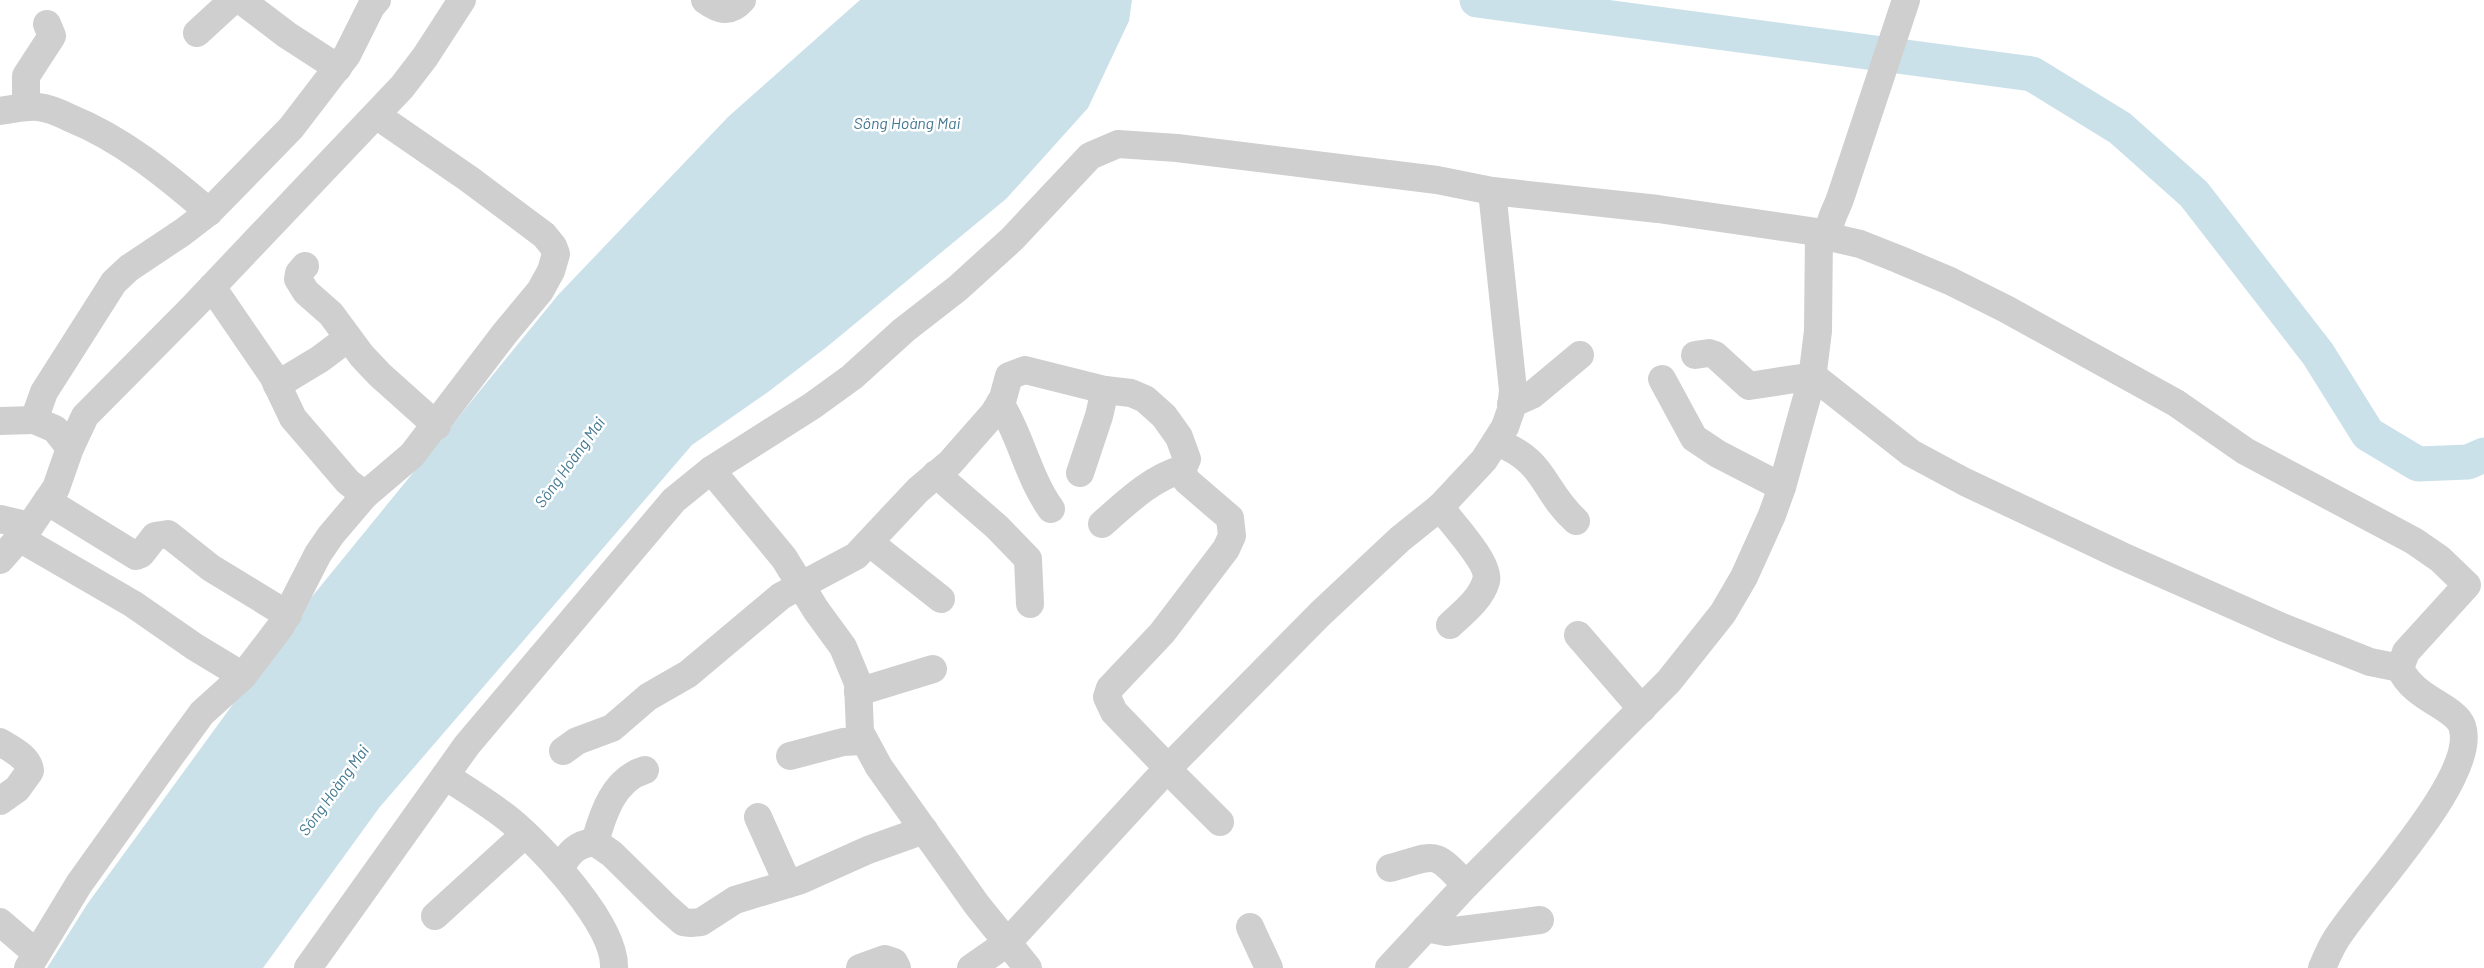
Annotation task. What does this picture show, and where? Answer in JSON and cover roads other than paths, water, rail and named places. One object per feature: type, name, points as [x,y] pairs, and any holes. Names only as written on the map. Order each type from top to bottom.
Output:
[{"type":"street","points":[[197,33],[234,0]]},
{"type":"street","points":[[241,0],[287,35],[338,68]]},
{"type":"street","points":[[0,560],[24,532],[56,488],[70,448],[85,416],[212,287],[376,115],[424,57],[462,0]]},
{"type":"street","points":[[705,0],[721,10],[731,9],[742,0]]},
{"type":"street","points":[[34,420],[44,392],[114,282],[129,268],[209,212],[291,128],[347,55],[370,2]]},
{"type":"street","points":[[1389,968],[1466,885],[1669,681],[1722,613],[1760,544],[1782,487],[1813,377],[1825,234],[1840,199],[1904,6]]},
{"type":"street","points":[[48,24],[52,36],[26,76],[13,109],[53,110],[86,124],[133,152],[170,179],[209,212]]},
{"type":"street","points":[[0,922],[32,961],[79,884],[180,742],[202,713],[243,676],[263,652],[288,615],[318,554],[345,516],[365,495],[412,455],[437,426],[505,333],[540,291],[556,254],[549,240],[531,224],[376,115]]},
{"type":"street","points":[[308,968],[467,744],[674,500],[711,470],[812,406],[852,377],[904,330],[958,288],[1012,239],[1090,156],[1118,144],[1177,148],[1437,180],[1492,191],[1658,209],[1825,234],[1838,240],[1860,244],[1941,277],[2006,309],[2176,403],[2245,451],[2414,541],[2446,563],[2476,578],[2406,652],[2400,668],[2405,680],[2415,690],[2456,717],[2462,724],[2474,748],[2436,806],[2335,941],[2322,968]]},
{"type":"street","points":[[971,968],[1007,943],[1167,769],[1320,614],[1400,539],[1440,507],[1484,460],[1505,427],[1513,390],[1492,191]]},
{"type":"street","points":[[305,266],[299,273],[298,280],[301,285],[331,314],[348,338],[380,375],[437,426]]},
{"type":"street","points":[[212,287],[254,346],[277,385],[293,418],[348,482],[365,495]]},
{"type":"street","points":[[277,385],[320,359],[348,338]]},
{"type":"street","points":[[1696,356],[1709,353],[1715,355],[1749,386],[1813,377],[1911,454],[1965,482],[2122,556],[2282,627],[2370,662],[2400,668]]},
{"type":"street","points":[[1511,404],[1532,395],[1580,355]]},
{"type":"street","points":[[563,751],[578,741],[612,728],[648,697],[682,678],[718,651],[770,604],[856,556],[918,490],[956,456],[994,413],[1000,403],[1009,376],[1025,370],[1105,390],[1131,393],[1146,399],[1164,416],[1186,451],[1187,459],[1183,475],[1187,481],[1230,518],[1232,536],[1226,549],[1162,633],[1110,688],[1107,697],[1114,712],[1220,822]]},
{"type":"street","points":[[1662,380],[1694,438],[1718,454],[1782,487]]},
{"type":"street","points":[[1080,473],[1099,416],[1105,390]]},
{"type":"street","points":[[1000,403],[1021,442],[1033,478],[1051,509]]},
{"type":"street","points":[[0,421],[34,420],[54,429],[70,448]]},
{"type":"street","points":[[1496,442],[1513,448],[1536,466],[1555,498],[1576,521]]},
{"type":"street","points":[[1102,524],[1151,483],[1169,472],[1183,469]]},
{"type":"street","points":[[711,470],[784,558],[846,653],[858,683],[858,725],[863,741],[924,830],[1007,943],[1028,968]]},
{"type":"street","points":[[936,474],[962,495],[1028,558],[1030,604]]},
{"type":"street","points":[[47,501],[136,556],[141,554],[155,536],[168,534],[211,568],[288,615]]},
{"type":"street","points":[[1440,507],[1476,554],[1485,569],[1487,580],[1478,598],[1450,625]]},
{"type":"street","points":[[0,519],[24,532],[195,647],[243,676]]},
{"type":"street","points":[[870,543],[941,599]]},
{"type":"street","points":[[1578,635],[1642,709]]},
{"type":"street","points":[[858,692],[932,669]]},
{"type":"street","points":[[790,756],[843,742],[863,741]]},
{"type":"street","points":[[0,742],[24,758],[30,765],[30,771],[17,789],[0,801]]},
{"type":"street","points":[[595,842],[600,822],[623,781],[635,773],[645,770]]},
{"type":"street","points":[[445,776],[483,800],[525,834],[559,869],[594,915],[610,946],[614,968]]},
{"type":"street","points":[[758,816],[788,884]]},
{"type":"street","points":[[559,869],[570,851],[579,845],[595,842],[612,854],[683,922],[701,922],[734,900],[801,880],[868,850],[924,830]]},
{"type":"street","points":[[435,916],[525,834]]},
{"type":"street","points":[[1390,868],[1429,856],[1438,858],[1466,885]]},
{"type":"street","points":[[1426,928],[1454,932],[1540,920]]},
{"type":"street","points":[[1250,927],[1269,968]]},
{"type":"street","points":[[860,968],[885,959],[894,962],[897,968]]},
{"type":"water","name":"Sông Hoàng Mai","points":[[860,0],[1132,0],[1129,21],[1088,108],[1006,199],[828,346],[768,392],[692,445],[379,808],[263,968],[47,968],[88,903],[306,604],[558,295],[728,117]]},
{"type":"waterway","points":[[1477,0],[2032,74],[2120,128],[2194,194],[2318,354],[2368,434],[2418,464],[2468,462],[2484,455]]}]
